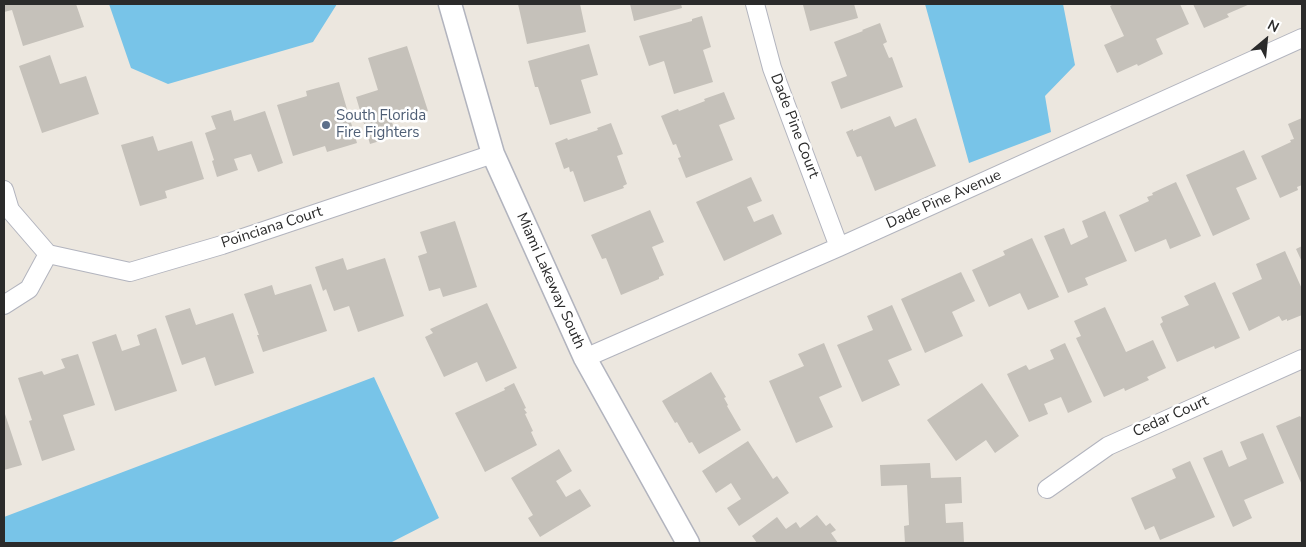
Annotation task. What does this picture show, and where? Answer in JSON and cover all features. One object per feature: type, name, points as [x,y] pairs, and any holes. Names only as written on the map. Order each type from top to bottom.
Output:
[{"type":"street","name":"Miami Lakeway South","points":[[450,4],[493,154],[585,358],[688,543]]},
{"type":"street","name":"Dade Pine Court","points":[[755,4],[772,68],[840,247]]},
{"type":"street","name":"Dade Pine Avenue","points":[[585,358],[840,247],[1302,38]]},
{"type":"street","name":"Poinciana Court","points":[[48,254],[130,272],[222,245],[493,154]]},
{"type":"street","points":[[4,190],[10,210],[48,254],[29,289],[4,305]]},
{"type":"street","name":"Cedar Court","points":[[1047,489],[1108,446],[1302,359]]},
{"type":"water","points":[[109,4],[337,4],[313,42],[168,84],[131,68]]},
{"type":"water","points":[[925,4],[1063,4],[1075,65],[1045,96],[1051,132],[969,163]]},
{"type":"water","points":[[374,377],[439,518],[390,543],[4,543],[4,517]]},
{"type":"building","points":[[4,4],[76,4],[84,27],[23,46],[12,10],[4,12]]},
{"type":"building","points":[[518,4],[580,4],[586,32],[527,44]]},
{"type":"building","points":[[630,4],[681,4],[682,8],[634,21]]},
{"type":"building","points":[[854,4],[858,18],[810,31],[803,5]]},
{"type":"building","points":[[1111,4],[1180,4],[1189,24],[1156,39],[1163,54],[1138,66],[1137,64],[1117,73],[1104,45],[1124,36],[1110,6]]},
{"type":"building","points":[[1193,4],[1250,4],[1227,14],[1229,17],[1204,28]]},
{"type":"building","points":[[702,16],[711,47],[703,50],[713,82],[674,94],[664,61],[649,66],[639,36],[692,21],[692,19]]},
{"type":"building","points":[[880,23],[887,42],[883,44],[889,58],[892,57],[903,87],[841,109],[831,82],[847,76],[834,42]]},
{"type":"building","points":[[589,44],[598,75],[581,80],[591,113],[550,125],[538,87],[535,87],[528,61]]},
{"type":"building","points":[[407,46],[428,111],[392,122],[396,136],[370,144],[356,97],[378,90],[368,58]]},
{"type":"building","points":[[50,55],[60,84],[86,76],[99,114],[42,133],[19,66]]},
{"type":"building","points":[[339,82],[357,143],[327,152],[325,146],[293,156],[277,105],[307,96],[306,91]]},
{"type":"building","points":[[724,92],[735,119],[719,125],[733,160],[686,178],[678,158],[681,157],[676,144],[673,145],[661,116],[678,109],[679,111]]},
{"type":"building","points":[[231,110],[234,121],[265,111],[283,163],[258,172],[251,154],[234,159],[238,170],[217,177],[212,161],[214,160],[205,133],[216,129],[211,116]]},
{"type":"building","points":[[890,116],[895,127],[916,118],[936,166],[875,191],[861,156],[857,157],[846,132]]},
{"type":"building","points":[[1302,118],[1302,185],[1297,187],[1298,190],[1280,198],[1261,156],[1291,142],[1290,140],[1294,139],[1288,124]]},
{"type":"building","points":[[611,123],[623,154],[617,156],[627,184],[623,186],[624,188],[584,202],[573,171],[570,172],[569,167],[564,169],[555,143],[598,130],[597,128]]},
{"type":"building","points":[[153,136],[158,151],[192,141],[204,179],[165,191],[167,198],[140,206],[121,145]]},
{"type":"building","points":[[1244,150],[1257,179],[1236,188],[1250,219],[1213,236],[1186,175]]},
{"type":"building","points":[[751,177],[762,201],[747,207],[754,222],[773,214],[782,234],[724,261],[696,202]]},
{"type":"building","points":[[1176,182],[1201,236],[1170,249],[1166,239],[1135,252],[1119,215],[1149,201],[1147,197],[1153,195],[1152,193]]},
{"type":"building","points":[[650,210],[664,242],[652,247],[664,275],[659,277],[659,279],[621,295],[606,258],[602,259],[591,235]]},
{"type":"building","points":[[1105,211],[1127,261],[1085,278],[1088,285],[1068,293],[1044,236],[1064,228],[1071,245],[1088,237],[1082,221]]},
{"type":"building","points":[[455,221],[477,287],[443,297],[440,288],[429,291],[418,256],[427,253],[420,232]]},
{"type":"building","points":[[1032,238],[1059,297],[1028,310],[1020,293],[989,307],[972,270],[1005,255],[1003,251]]},
{"type":"building","points":[[1302,246],[1302,262],[1296,249]]},
{"type":"building","points":[[1285,251],[1302,289],[1302,315],[1287,321],[1287,319],[1282,321],[1279,316],[1249,331],[1232,293],[1262,279],[1256,264]]},
{"type":"building","points":[[343,258],[347,270],[385,258],[404,316],[358,332],[349,306],[334,311],[326,289],[323,291],[315,267]]},
{"type":"building","points":[[961,272],[975,301],[952,312],[963,336],[925,353],[901,299]]},
{"type":"building","points":[[1215,282],[1240,338],[1215,349],[1214,346],[1177,362],[1160,324],[1163,322],[1161,317],[1189,305],[1184,296]]},
{"type":"building","points":[[311,284],[327,331],[263,352],[244,294],[272,285],[275,295]]},
{"type":"building","points":[[487,303],[517,368],[486,382],[477,362],[444,377],[425,337],[433,333],[430,329]]},
{"type":"building","points":[[892,305],[912,350],[888,360],[900,385],[862,402],[837,345],[873,330],[867,316]]},
{"type":"building","points":[[1105,307],[1126,352],[1153,340],[1166,368],[1147,377],[1149,380],[1125,391],[1124,388],[1104,397],[1076,338],[1081,336],[1074,321]]},
{"type":"building","points":[[190,308],[196,325],[233,313],[254,373],[215,386],[205,357],[182,365],[165,316]]},
{"type":"building","points":[[156,328],[177,391],[115,411],[92,342],[116,334],[122,351],[140,345],[137,335]]},
{"type":"building","points":[[824,343],[842,387],[819,397],[833,427],[796,443],[769,381],[804,366],[798,354]]},
{"type":"building","points":[[1065,343],[1092,402],[1068,413],[1061,397],[1044,404],[1048,414],[1029,422],[1007,374],[1026,365],[1029,370],[1054,359],[1050,350]]},
{"type":"building","points":[[78,354],[95,405],[63,415],[75,450],[42,461],[29,421],[32,420],[18,378],[42,371],[44,375],[65,368],[61,359]]},
{"type":"building","points":[[711,372],[726,397],[724,398],[727,406],[741,430],[699,454],[692,442],[689,443],[677,422],[675,423],[662,401]]},
{"type":"building","points":[[514,383],[526,408],[524,409],[527,413],[525,414],[537,445],[485,472],[455,413],[505,390],[504,388]]},
{"type":"building","points":[[982,383],[1019,436],[995,453],[986,440],[956,461],[927,420]]},
{"type":"building","points":[[4,411],[22,465],[4,470]]},
{"type":"building","points":[[1300,416],[1302,419],[1302,485],[1276,426]]},
{"type":"building","points":[[1263,433],[1284,483],[1244,500],[1252,518],[1233,527],[1203,458],[1222,450],[1229,467],[1247,459],[1240,442]]},
{"type":"building","points":[[748,441],[773,479],[777,476],[789,493],[739,526],[727,508],[741,499],[731,483],[716,493],[702,471]]},
{"type":"building","points":[[559,449],[572,471],[556,481],[566,497],[580,489],[591,506],[540,537],[528,518],[533,515],[511,478]]},
{"type":"building","points":[[1190,461],[1215,517],[1160,540],[1154,526],[1145,530],[1131,498],[1176,478],[1172,469]]},
{"type":"building","points":[[930,463],[931,478],[961,477],[962,503],[945,504],[946,523],[963,522],[964,543],[905,543],[904,526],[909,525],[907,485],[881,486],[880,465]]},
{"type":"building","points":[[817,515],[826,526],[830,523],[836,530],[831,533],[838,543],[757,543],[752,536],[777,517],[786,529],[796,522],[800,528]]},
{"type":"place","name":"South Florida Fire Fighters","points":[[326,125]]}]
